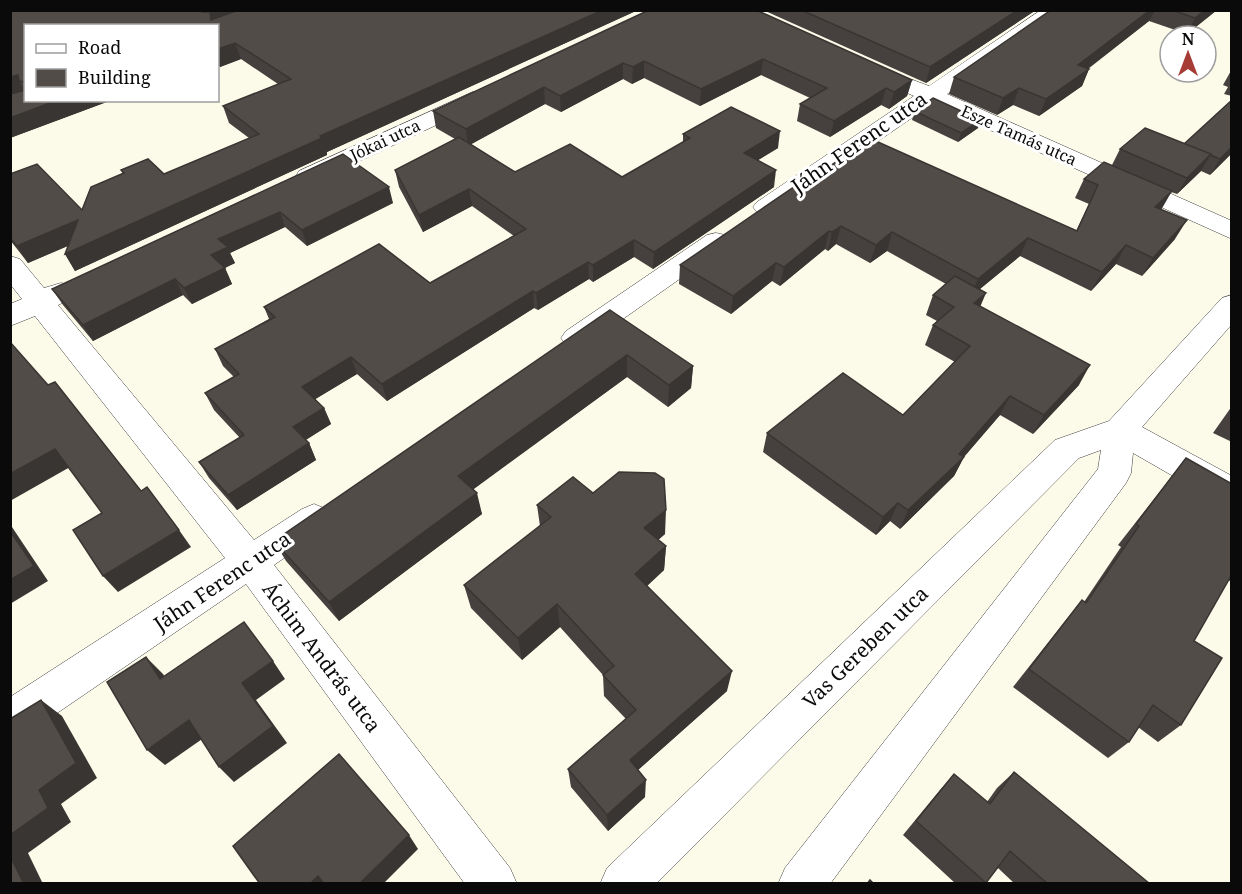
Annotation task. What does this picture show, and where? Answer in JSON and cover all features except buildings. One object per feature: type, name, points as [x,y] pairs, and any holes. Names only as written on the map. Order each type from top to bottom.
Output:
[{"type":"street","name":"Jáhn Ferenc utca","points":[[556,352],[929,94],[1055,10]]},
{"type":"street","name":"Esze Tamás utca","points":[[897,80],[1232,231]]},
{"type":"street","name":"Jókai utca","points":[[287,186],[491,91]]},
{"type":"street","name":"Áchim András utca","points":[[10,265],[26,309],[251,563],[494,884]]},
{"type":"street","points":[[26,309],[84,281]]},
{"type":"street","name":"Vas Gereben utca","points":[[623,884],[1067,449],[1120,430],[1232,306]]},
{"type":"street","points":[[801,884],[1114,473],[1120,430],[1232,493]]},
{"type":"street","name":"Jáhn Ferenc utca","points":[[10,721],[340,502]]}]
